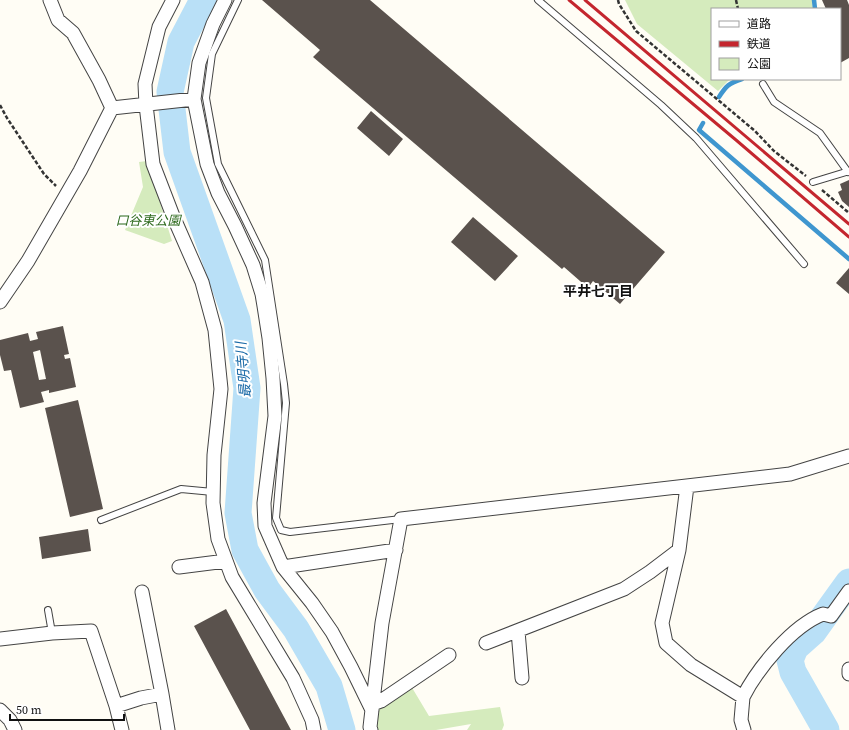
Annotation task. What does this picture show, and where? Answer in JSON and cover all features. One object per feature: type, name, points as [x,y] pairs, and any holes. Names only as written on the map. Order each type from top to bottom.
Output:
[{"type":"street","points":[[50,0],[58,20],[73,32],[99,80],[112,108]]},
{"type":"street","points":[[173,0],[159,27],[145,84],[149,104],[153,164],[202,282],[215,330],[221,389],[214,455],[213,503],[218,539],[232,577],[293,678],[312,720],[314,730]]},
{"type":"street","points":[[225,0],[213,24],[199,63],[189,100],[207,164],[218,193],[235,226],[252,265],[262,294],[270,345],[275,416],[264,504],[266,526],[283,568],[312,603],[332,632],[372,707]]},
{"type":"street","points":[[112,108],[189,100]]},
{"type":"street","points":[[0,302],[28,261],[66,196],[112,108]]},
{"type":"street","points":[[371,730],[372,707],[382,623],[401,519],[790,474],[849,456]]},
{"type":"street","points":[[687,486],[679,550],[662,623],[666,643],[691,665],[743,697]]},
{"type":"street","points":[[283,568],[396,550]]},
{"type":"street","points":[[486,643],[624,589],[679,550]]},
{"type":"street","points":[[179,567],[226,561]]},
{"type":"street","points":[[744,730],[741,720],[743,697],[760,670],[797,630],[815,617],[822,614],[831,616],[849,591]]},
{"type":"street","points":[[142,592],[168,730]]},
{"type":"street","points":[[0,639],[52,633],[91,631],[116,706],[122,730]]},
{"type":"street","points":[[518,631],[522,678]]},
{"type":"street","points":[[372,707],[444,662]]},
{"type":"street","points":[[849,669],[849,674]]},
{"type":"street","points":[[116,706],[141,698],[162,694]]},
{"type":"street","points":[[0,710],[10,720],[15,730]]},
{"type":"lane","points":[[238,0],[212,54],[206,98],[218,164],[265,260],[286,403],[276,518],[281,530],[290,532],[401,519]]},
{"type":"lane","points":[[538,0],[661,105],[696,138],[804,264]]},
{"type":"lane","points":[[763,84],[774,102],[820,133],[848,172],[813,182]]},
{"type":"lane","points":[[101,520],[181,489],[214,492]]},
{"type":"lane","points":[[48,610],[52,633]]},
{"type":"path","points":[[618,0],[636,31],[755,131],[774,150],[849,212]]},
{"type":"path","points":[[0,105],[44,174],[66,196]]},
{"type":"green space","points":[[625,0],[812,0],[813,8],[711,8],[711,80],[730,80],[718,91],[637,24]]},
{"type":"green space","name":"口谷東公園","points":[[147,161],[172,241],[164,244],[125,230],[143,187],[139,162]]},
{"type":"green space","points":[[411,686],[429,716],[500,707],[504,725],[502,730],[467,730],[471,724],[436,730],[376,730],[374,724],[379,707]]},
{"type":"building","points":[[262,0],[370,0],[665,252],[620,304],[593,281],[588,288],[564,267],[562,269],[313,57],[320,50]]},
{"type":"building","points":[[822,0],[847,0],[849,5],[849,58],[841,62],[841,8],[826,8]]},
{"type":"building","points":[[371,111],[403,139],[389,156],[357,128]]},
{"type":"building","points":[[849,180],[849,207],[842,201],[838,192],[842,190],[840,184]]},
{"type":"building","points":[[473,217],[518,256],[495,281],[451,242]]},
{"type":"building","points":[[849,268],[849,294],[836,283]]},
{"type":"building","points":[[63,326],[69,354],[64,355],[65,359],[70,358],[76,387],[49,393],[49,390],[41,392],[44,402],[20,408],[11,370],[4,371],[0,355],[0,340],[28,333],[30,341],[38,339],[36,332]],"holes":[[[40,350],[46,379],[39,380],[33,352]]]},
{"type":"building","points":[[78,400],[103,509],[70,517],[45,408]]},
{"type":"building","points":[[88,529],[91,551],[42,559],[39,537]]},
{"type":"building","points":[[226,609],[291,730],[250,730],[194,626]]},
{"type":"waterway","name":"最明寺川","points":[[203,0],[181,42],[170,92],[177,152],[237,320],[247,388],[238,513],[245,550],[267,590],[296,629],[329,686],[342,730]]},
{"type":"waterway","points":[[814,0],[815,8]]},
{"type":"waterway","points":[[719,97],[728,85],[739,80]]},
{"type":"waterway","points":[[703,123],[699,130],[849,259]]},
{"type":"waterway","points":[[826,730],[793,672],[790,660],[795,648],[813,632],[849,582]]},
{"type":"railway","points":[[569,0],[849,237]]},
{"type":"railway","points":[[585,0],[849,224]]},
{"type":"district","name":"平井七丁目","points":[[598,291]]}]
